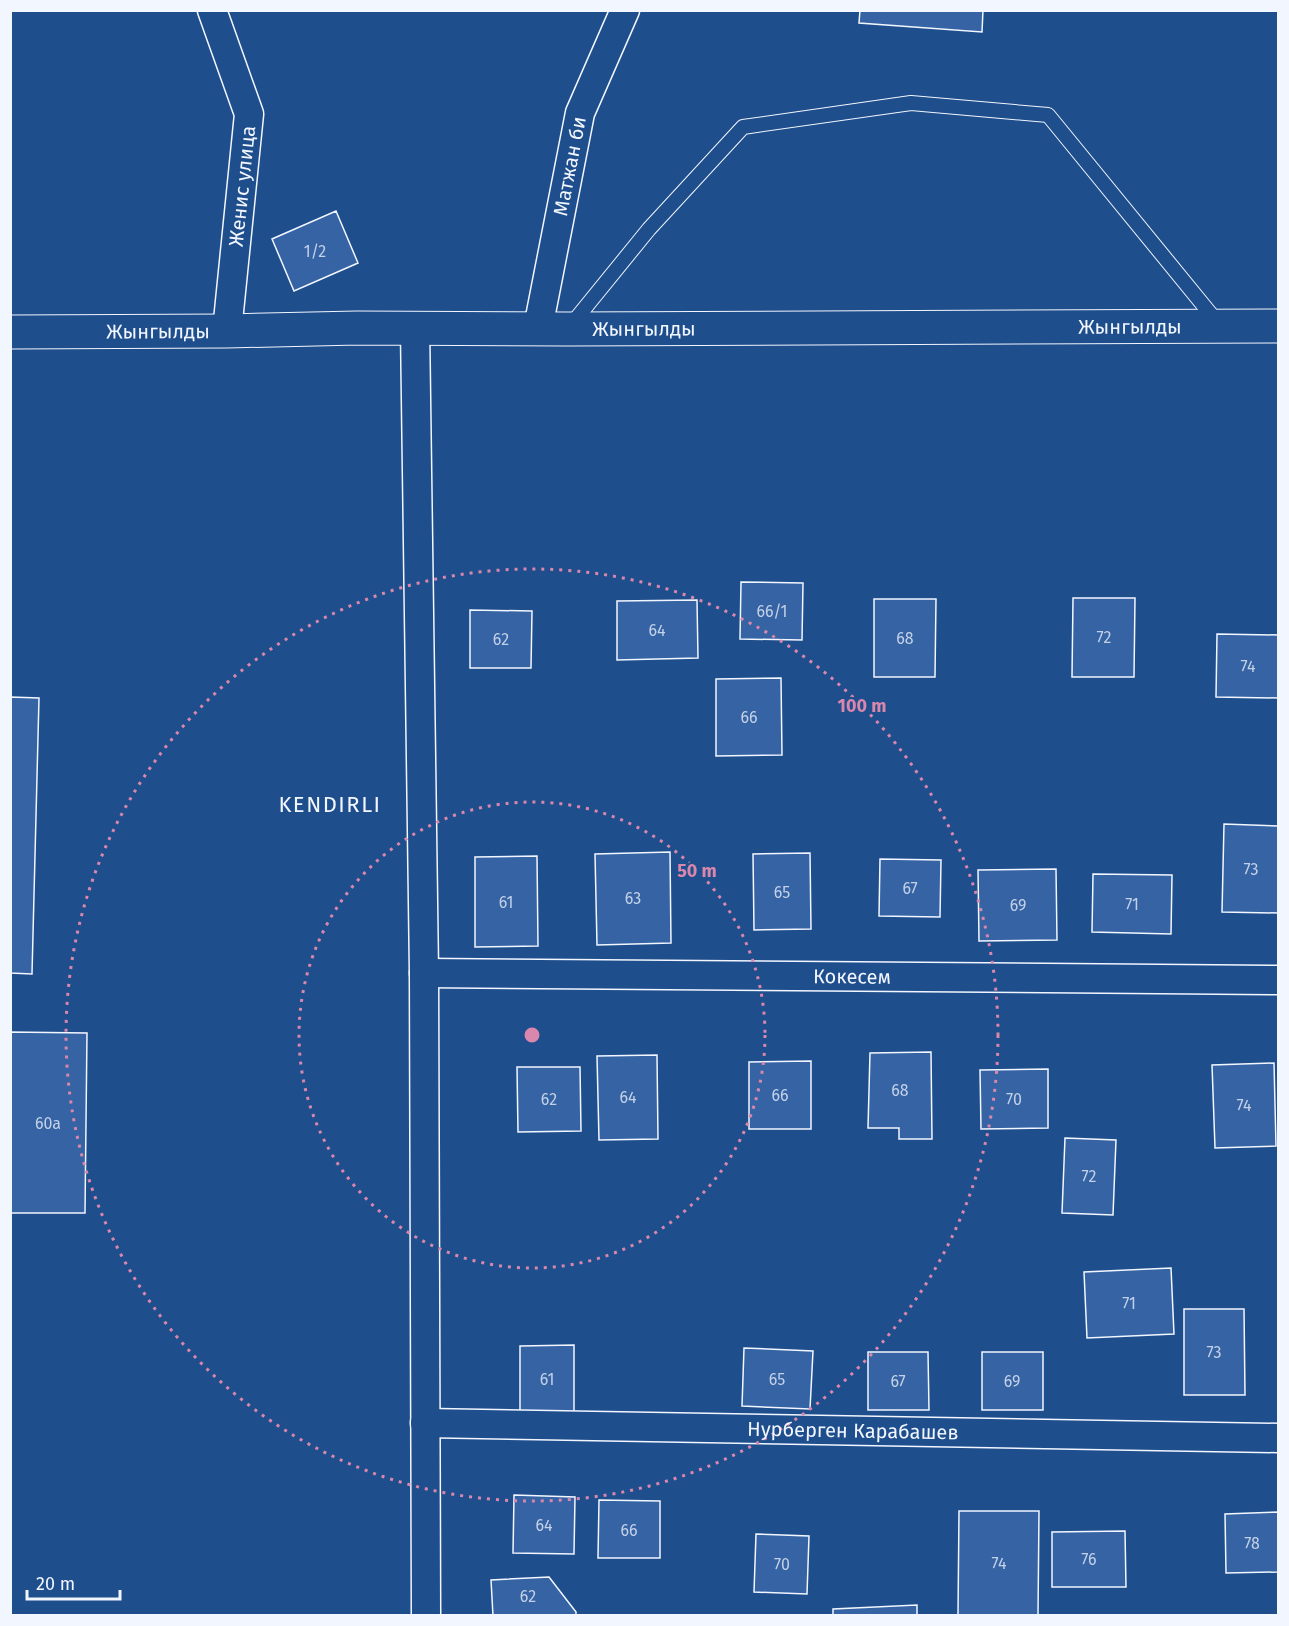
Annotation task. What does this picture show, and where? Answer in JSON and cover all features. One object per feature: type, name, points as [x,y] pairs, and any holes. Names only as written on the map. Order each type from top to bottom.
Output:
[{"type":"street","name":"Женис улица","points":[[212,10],[249,114],[227,331]]},
{"type":"street","name":"Матжан би","points":[[553,329],[580,113],[626,10]]},
{"type":"street","name":"Жынгылды","points":[[10,332],[415,327],[553,329],[1278,326]]},
{"type":"street","points":[[415,327],[424,973],[426,1616]]},
{"type":"street","name":"Кокесем","points":[[424,973],[1278,980]]},
{"type":"street","name":"Нурберген Карабашев","points":[[425,1423],[1278,1438]]},
{"type":"lane","points":[[553,329],[743,127],[910,103],[1048,114],[1220,325]]},
{"type":"building","points":[[860,10],[983,10],[982,32],[859,23]]},
{"type":"building","points":[[336,211],[358,263],[294,291],[272,239]]},
{"type":"building","points":[[741,582],[803,583],[802,640],[740,639]]},
{"type":"building","points":[[1073,598],[1135,598],[1134,677],[1072,677]]},
{"type":"building","points":[[874,599],[936,599],[935,677],[874,677]]},
{"type":"building","points":[[697,600],[698,658],[617,660],[617,601]]},
{"type":"building","points":[[470,610],[532,611],[531,668],[470,668]]},
{"type":"building","points":[[1217,634],[1278,635],[1278,698],[1216,697]]},
{"type":"building","points":[[781,678],[782,755],[716,756],[716,679]]},
{"type":"building","points":[[10,697],[39,698],[32,974],[10,973]]},
{"type":"building","points":[[1224,824],[1278,826],[1278,913],[1222,912]]},
{"type":"building","points":[[670,852],[671,943],[597,945],[595,854]]},
{"type":"building","points":[[810,853],[811,929],[754,930],[753,854]]},
{"type":"building","points":[[537,856],[538,946],[475,947],[475,857]]},
{"type":"building","points":[[880,859],[941,860],[940,917],[879,916]]},
{"type":"building","points":[[1056,869],[1057,940],[979,941],[978,870]]},
{"type":"building","points":[[1093,874],[1172,875],[1171,934],[1092,932]]},
{"type":"building","points":[[10,1032],[87,1033],[85,1213],[10,1213]]},
{"type":"building","points":[[931,1052],[932,1139],[899,1139],[899,1128],[868,1128],[870,1053]]},
{"type":"building","points":[[657,1055],[658,1139],[599,1140],[597,1056]]},
{"type":"building","points":[[811,1061],[811,1129],[749,1129],[749,1062]]},
{"type":"building","points":[[1274,1063],[1276,1146],[1215,1148],[1212,1065]]},
{"type":"building","points":[[517,1067],[580,1067],[581,1131],[518,1132]]},
{"type":"building","points":[[1048,1069],[1048,1128],[981,1129],[980,1070]]},
{"type":"building","points":[[1065,1138],[1116,1140],[1113,1215],[1062,1213]]},
{"type":"building","points":[[1171,1268],[1174,1334],[1087,1338],[1084,1272]]},
{"type":"building","points":[[1184,1309],[1244,1309],[1245,1395],[1184,1395]]},
{"type":"building","points":[[574,1345],[574,1412],[520,1412],[520,1346]]},
{"type":"building","points":[[744,1348],[813,1351],[810,1409],[742,1406]]},
{"type":"building","points":[[868,1352],[928,1352],[929,1410],[868,1410]]},
{"type":"building","points":[[982,1352],[1043,1352],[1043,1410],[982,1410]]},
{"type":"building","points":[[514,1495],[575,1497],[574,1554],[513,1553]]},
{"type":"building","points":[[599,1500],[660,1501],[660,1558],[598,1558]]},
{"type":"building","points":[[959,1511],[1039,1511],[1038,1616],[958,1616]]},
{"type":"building","points":[[1278,1512],[1278,1572],[1226,1573],[1225,1514]]},
{"type":"building","points":[[1125,1531],[1126,1587],[1052,1587],[1052,1532]]},
{"type":"building","points":[[756,1534],[809,1536],[807,1594],[754,1592]]},
{"type":"building","points":[[549,1577],[576,1612],[576,1616],[493,1616],[491,1580]]},
{"type":"building","points":[[917,1605],[917,1616],[833,1616],[833,1609]]},
{"type":"district","name":"KENDIRLI","points":[[330,804]]}]
